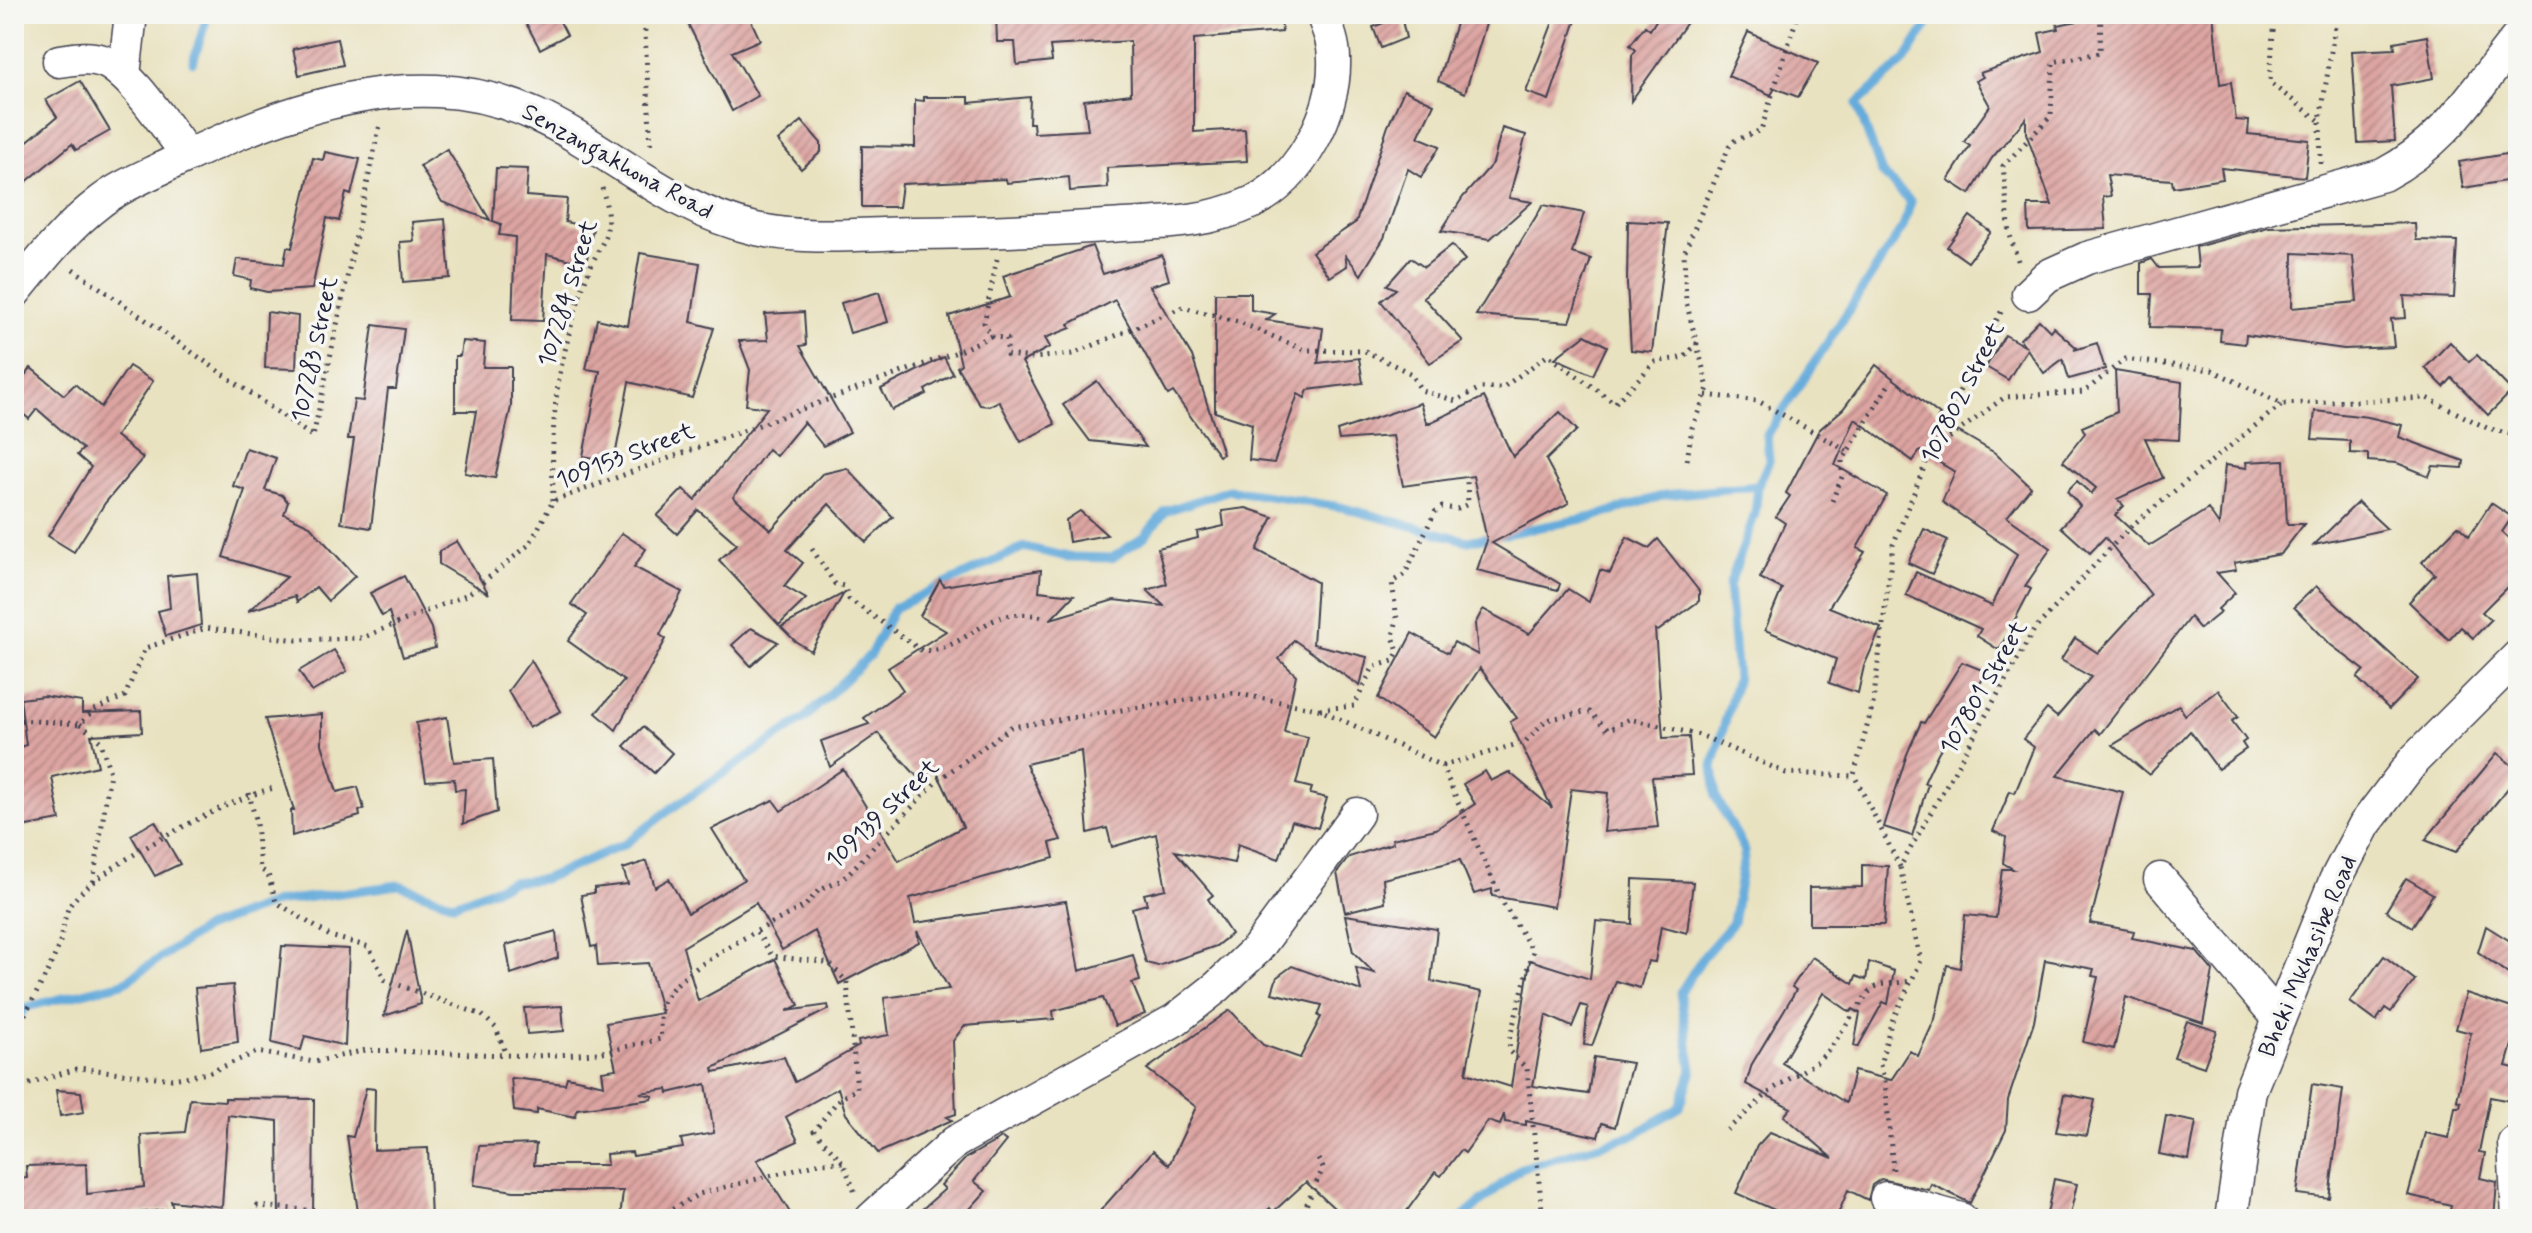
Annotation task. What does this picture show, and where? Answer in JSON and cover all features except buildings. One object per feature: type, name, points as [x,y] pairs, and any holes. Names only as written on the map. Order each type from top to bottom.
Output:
[{"type":"street","points":[[124,75],[131,14]]},
{"type":"street","name":"Senzangakhona Road","points":[[14,293],[48,252],[101,201],[188,155],[277,120],[329,104],[387,92],[435,91],[494,97],[548,117],[653,185],[727,221],[759,229],[813,235],[1000,232],[1188,221],[1227,213],[1256,200],[1284,180],[1308,149],[1324,114],[1334,59],[1322,14]]},
{"type":"street","points":[[2028,294],[2047,276],[2087,258],[2383,175],[2415,158],[2464,109],[2518,37]]},
{"type":"street","points":[[59,61],[86,57],[105,62],[124,75],[188,155]]},
{"type":"street","name":"Bheki Mkhasibe Road","points":[[2231,1219],[2250,1091],[2335,881],[2365,824],[2414,760],[2518,656]]},
{"type":"street","points":[[865,1212],[955,1142],[1175,1020],[1217,987],[1257,949],[1357,814]]},
{"type":"street","points":[[2160,879],[2279,1019]]},
{"type":"street","points":[[2514,1143],[2518,1218]]},
{"type":"street","points":[[1886,1198],[1961,1219]]},
{"type":"path","points":[[644,14],[653,185]]},
{"type":"path","points":[[1687,460],[1692,428],[1708,388],[1686,301],[1685,250],[1729,147],[1734,141],[1761,130],[1798,14]]},
{"type":"path","points":[[2028,294],[2010,235],[2003,166],[2051,116],[2053,62],[2100,53],[2101,14]]},
{"type":"path","points":[[2274,14],[2270,83],[2320,121]]},
{"type":"path","points":[[2322,191],[2320,121],[2337,14]]},
{"type":"path","name":"107283 Street","points":[[48,252],[313,437],[387,92]]},
{"type":"path","name":"107284 Street","points":[[553,501],[552,428],[556,395],[586,277],[601,251],[610,215],[591,145]]},
{"type":"path","points":[[1000,232],[984,323],[991,336],[1007,339],[1007,355],[1033,358],[1073,354],[1183,307],[1239,322],[1305,350],[1365,351],[1410,373],[1421,390],[1456,401],[1480,388],[1502,388],[1548,355],[1615,403],[1655,362],[1685,357],[1698,342]]},
{"type":"path","name":"107802 Street","points":[[1854,776],[1873,704],[1893,545],[1929,453],[2006,303],[2028,294]]},
{"type":"path","name":"109153 Street","points":[[80,724],[96,709],[125,696],[145,648],[206,628],[297,640],[362,638],[468,594],[529,545],[553,501],[781,414],[957,352],[991,336]]},
{"type":"path","points":[[1929,453],[2005,397],[2084,392],[2125,359],[2212,370],[2282,404],[2427,398],[2487,428],[2518,436]]},
{"type":"path","points":[[1832,501],[1842,477],[1842,461],[1888,386]]},
{"type":"path","points":[[1706,395],[1758,401],[1847,451]]},
{"type":"path","name":"107801 Street","points":[[1900,867],[2034,630],[2130,527],[2282,404]]},
{"type":"path","points":[[1318,709],[1354,706],[1373,667],[1393,661],[1398,652],[1393,636],[1397,619],[1392,582],[1405,574],[1435,512],[1442,507],[1457,509],[1468,504],[1467,481]]},
{"type":"path","points":[[812,549],[835,584],[844,586],[849,599],[922,651],[937,650],[968,636],[993,617],[1024,612],[1047,618]]},
{"type":"path","name":"109139 Street","points":[[17,1088],[79,1068],[172,1079],[208,1073],[257,1052],[314,1062],[366,1050],[506,1055],[598,1053],[661,1039],[660,1015],[666,996],[688,974],[805,906],[818,891],[842,880],[936,782],[1011,727],[1233,693],[1318,709],[1442,766]]},
{"type":"path","points":[[1543,1219],[1527,1069],[1510,1052],[1509,1040],[1533,951],[1504,905],[1442,766],[1525,742],[1546,720],[1584,712],[1590,712],[1608,730],[1629,719],[1700,735],[1786,773],[1854,776],[1900,867],[1921,961],[1891,1023],[1880,1065],[1885,1081],[1893,1157],[1892,1182],[1886,1198]]},
{"type":"path","points":[[14,725],[20,720],[80,724],[101,742],[110,773],[93,884]]},
{"type":"path","points":[[14,1036],[58,948],[69,906],[93,884],[188,821],[249,793],[274,788]]},
{"type":"path","points":[[249,793],[256,823],[260,869],[268,874],[276,902],[330,936],[369,947],[385,980],[482,1015],[496,1028],[506,1055]]},
{"type":"path","points":[[757,932],[772,956],[829,963],[847,982],[857,1089],[839,1099],[814,1131],[843,1162],[865,1212]]},
{"type":"path","points":[[1727,1130],[1773,1089],[1815,1063],[1830,1049],[1868,993],[1883,981],[1913,981]]},
{"type":"path","points":[[14,1080],[17,1088]]},
{"type":"path","points":[[1300,1219],[1323,1168],[1318,1159]]},
{"type":"path","points":[[662,1219],[662,1215],[699,1194],[819,1163],[843,1162]]},
{"type":"path","points":[[247,1219],[257,1206],[331,1212],[330,1219]]},
{"type":"waterway","points":[[193,62],[208,14]]},
{"type":"waterway","points":[[1461,1219],[1521,1168],[1634,1135],[1680,1107],[1692,1070],[1680,993],[1703,957],[1733,923],[1745,851],[1716,797],[1713,766],[1737,678],[1729,586],[1755,514],[1758,486],[1769,461],[1767,435],[1903,227],[1911,202],[1882,173],[1857,104],[1905,60],[1934,14]]},
{"type":"waterway","points":[[14,1021],[27,1007],[123,983],[205,928],[276,902],[399,885],[454,904],[511,882],[544,879],[625,844],[672,808],[804,719],[870,655],[894,608],[1024,547],[1068,557],[1112,558],[1144,537],[1166,511],[1229,490],[1341,507],[1468,541],[1593,517],[1665,495],[1758,486]]}]
